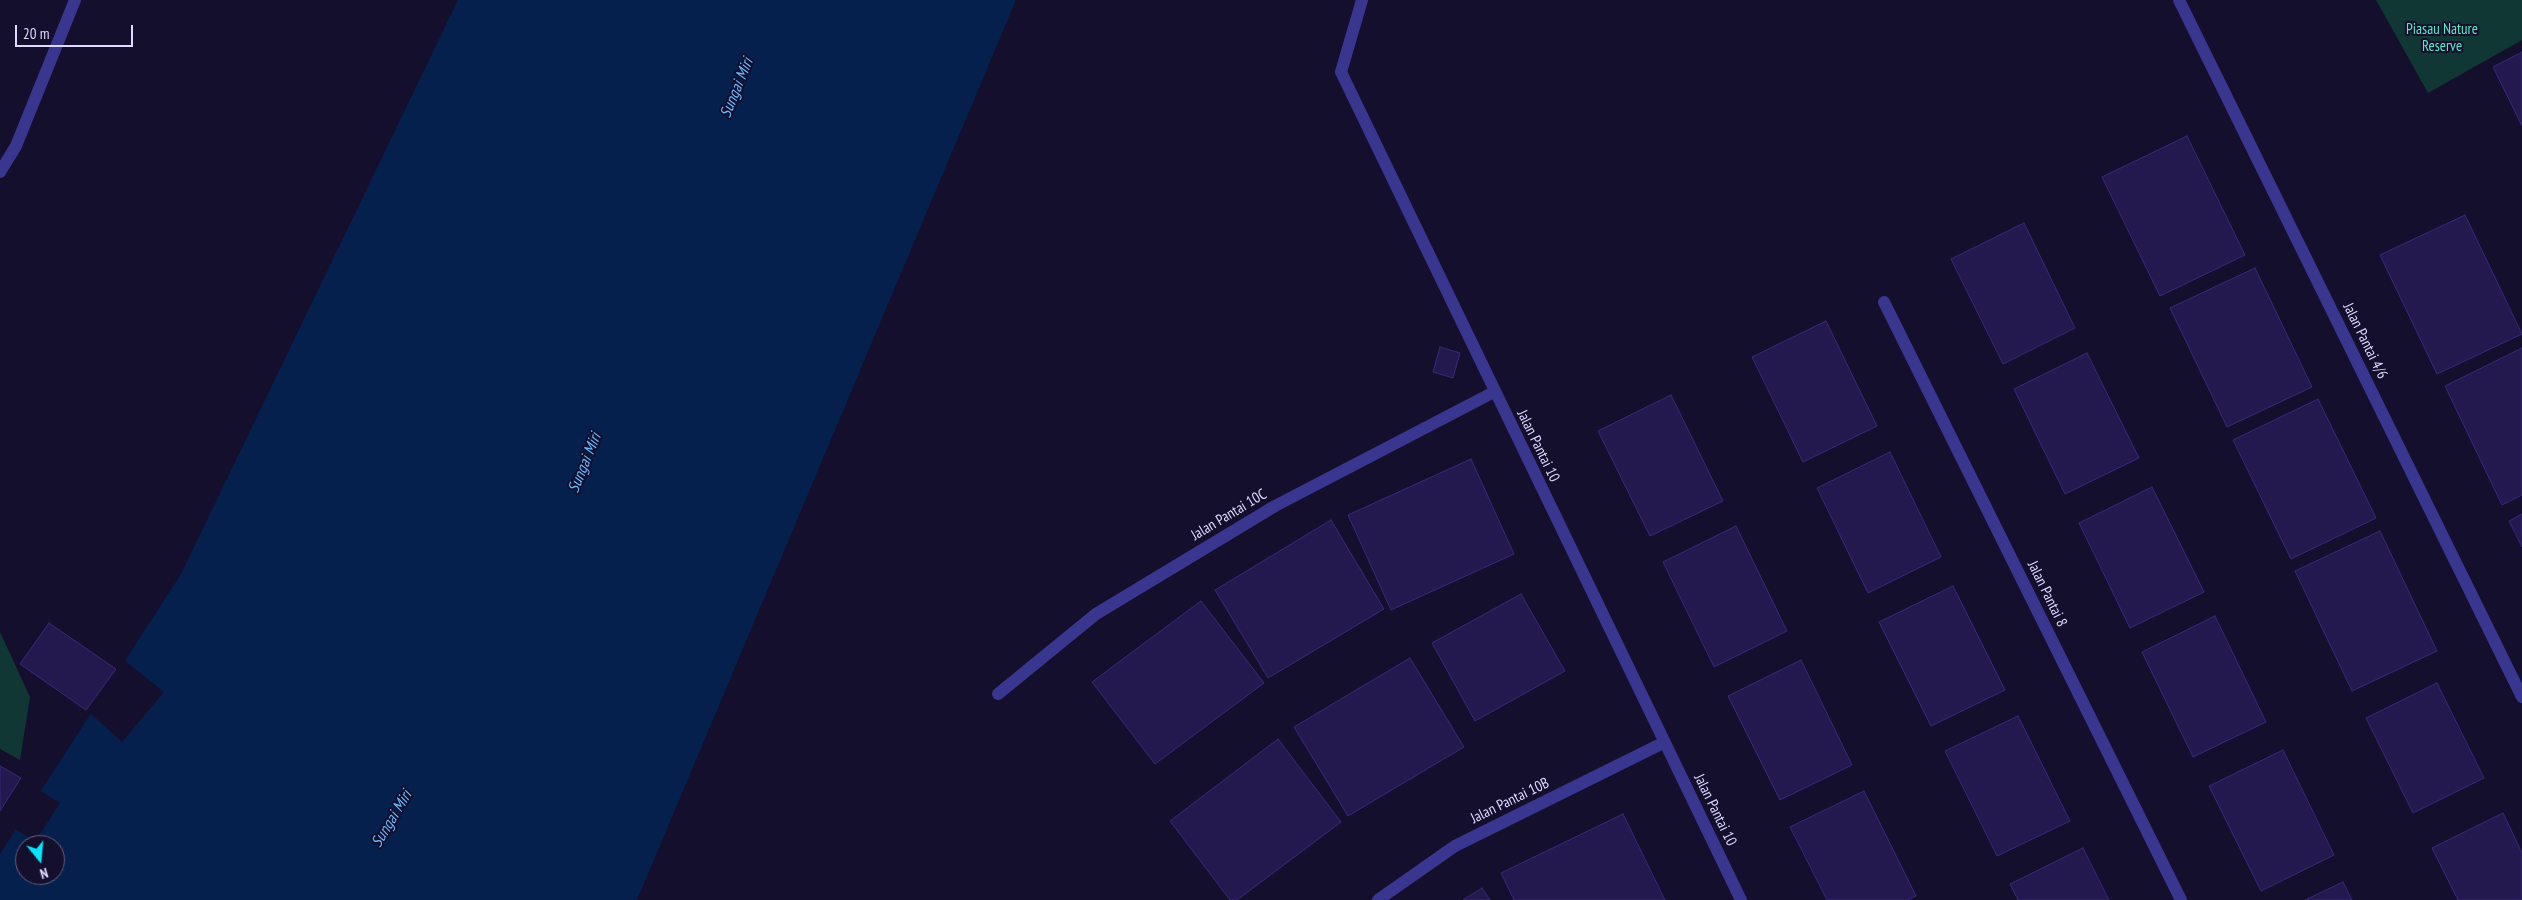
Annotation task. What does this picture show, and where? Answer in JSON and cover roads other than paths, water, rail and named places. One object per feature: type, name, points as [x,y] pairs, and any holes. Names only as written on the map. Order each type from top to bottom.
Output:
[{"type":"street","points":[[0,172],[16,146],[75,0]]},
{"type":"street","name":"Jalan Pantai 10","points":[[1362,0],[1341,72],[1741,900]]},
{"type":"street","name":"Jalan Pantai 4/6","points":[[2179,0],[2522,697]]},
{"type":"street","name":"Jalan Pantai 8","points":[[1884,302],[2181,900]]},
{"type":"street","name":"Jalan Pantai 10C","points":[[998,694],[1096,614],[1274,506],[1494,392]]},
{"type":"street","name":"Jalan Pantai 10B","points":[[1378,900],[1455,846],[1664,743]]},
{"type":"water","name":"Sungai Miri","points":[[458,0],[1016,0],[637,900],[0,900],[0,854],[181,574]]},
{"type":"park label","name":"Piasau Nature Reserve","points":[[2442,38]]}]
